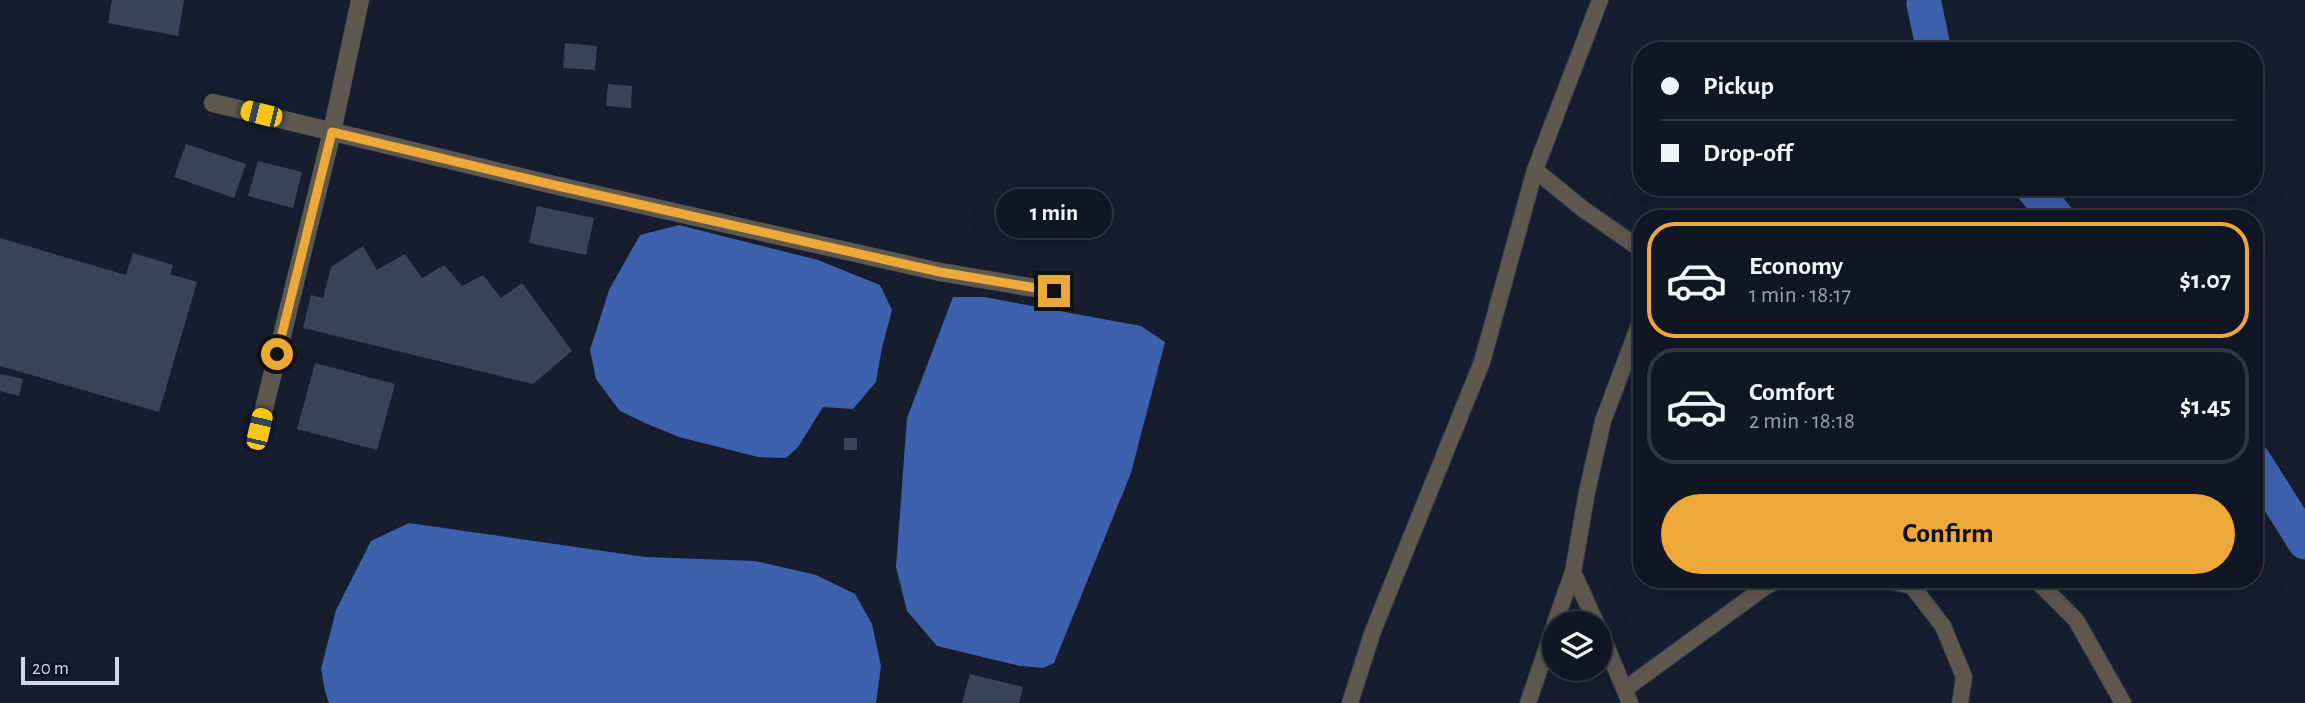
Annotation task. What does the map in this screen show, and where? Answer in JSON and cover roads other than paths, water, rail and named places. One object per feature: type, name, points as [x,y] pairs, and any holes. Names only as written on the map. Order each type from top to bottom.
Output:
[{"type":"street","points":[[259,429],[332,132],[360,0]]},
{"type":"street","points":[[213,103],[558,186],[926,269],[1054,291]]},
{"type":"lane","points":[[1353,701],[1373,631],[1482,362],[1535,170],[1600,0]]},
{"type":"lane","points":[[1535,170],[1583,209],[1633,244]]},
{"type":"lane","points":[[1560,611],[1573,572],[1603,421],[1633,341]]},
{"type":"lane","points":[[1573,572],[1591,611]]},
{"type":"lane","points":[[1612,659],[1628,696],[1764,588]]},
{"type":"lane","points":[[1914,588],[1943,626],[1964,677],[1960,703]]},
{"type":"lane","points":[[2044,588],[2076,620],[2123,703]]},
{"type":"lane","points":[[1528,703],[1542,663]]},
{"type":"water","points":[[679,225],[818,260],[880,285],[892,310],[876,382],[853,409],[823,407],[798,447],[786,458],[758,457],[679,437],[645,423],[620,411],[596,379],[590,350],[609,290],[640,235]]},
{"type":"water","points":[[953,297],[984,297],[1141,326],[1165,342],[1131,473],[1054,663],[1043,668],[1020,666],[937,646],[907,611],[896,567],[907,418]]},
{"type":"water","points":[[409,523],[645,557],[755,561],[816,575],[855,594],[872,624],[881,666],[876,703],[329,703],[321,669],[336,610],[371,541]]},
{"type":"waterway","points":[[1924,4],[1932,42]]},
{"type":"waterway","points":[[2039,196],[2051,210]]},
{"type":"waterway","points":[[2263,475],[2305,542]]}]
